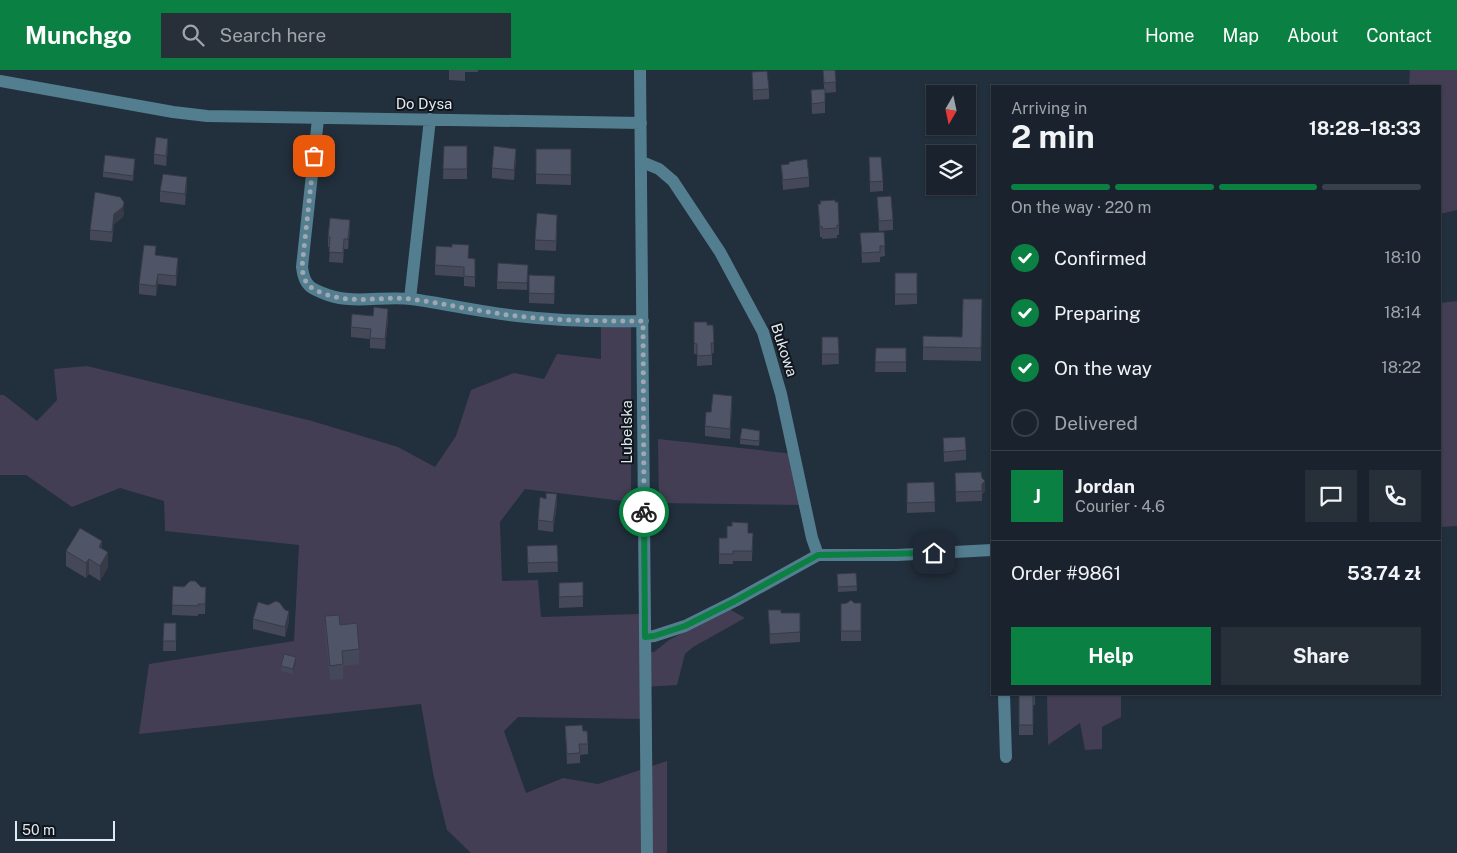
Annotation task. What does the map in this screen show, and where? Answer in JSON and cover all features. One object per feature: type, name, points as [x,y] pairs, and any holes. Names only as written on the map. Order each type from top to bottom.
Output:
[{"type":"street","name":"Lubelska","points":[[640,70],[647,853]]},
{"type":"street","name":"Do Dysa","points":[[0,80],[173,112],[207,116],[641,123]]},
{"type":"street","points":[[318,119],[302,267],[303,279],[311,287],[329,295],[347,299],[410,299],[527,317],[571,321],[643,321]]},
{"type":"street","points":[[410,299],[430,119]]},
{"type":"street","name":"Bukowa","points":[[642,162],[659,169],[673,181],[720,252],[763,332],[781,394],[812,538],[818,555]]},
{"type":"street","points":[[645,637],[685,626],[818,555],[897,555],[991,550]]},
{"type":"street","points":[[1004,695],[1006,756]]},
{"type":"shaded area","points":[[1410,70],[1457,70],[1457,210],[1441,214],[1441,85],[1409,85]]},
{"type":"shaded area","points":[[1457,301],[1457,526],[1441,527],[1441,303]]},
{"type":"shaded area","points":[[601,326],[631,326],[631,502],[525,489],[500,522],[502,581],[538,580],[541,617],[639,614],[641,653],[654,652],[669,640],[729,609],[745,618],[693,647],[685,654],[677,685],[643,687],[643,719],[518,717],[504,731],[526,793],[563,778],[598,784],[667,761],[667,853],[471,853],[447,830],[434,778],[421,704],[139,734],[149,664],[294,641],[299,545],[165,531],[164,501],[120,488],[72,507],[26,475],[0,475],[0,395],[4,395],[37,421],[57,400],[54,369],[87,366],[312,421],[398,447],[435,467],[456,436],[471,390],[514,373],[544,379],[557,354],[601,359]]},
{"type":"shaded area","points":[[658,439],[795,454],[805,505],[659,503]]},
{"type":"shaded area","points":[[1047,695],[1121,695],[1121,717],[1102,727],[1102,749],[1085,750],[1080,723],[1048,745]]},
{"type":"building","points":[[823,70],[835,70],[836,82],[824,83]]},
{"type":"building","points":[[767,71],[769,89],[753,90],[752,72]]},
{"type":"building","points":[[825,89],[825,102],[812,104],[811,90]]},
{"type":"building","points":[[156,137],[168,139],[166,156],[154,154]]},
{"type":"building","points":[[444,146],[467,146],[467,169],[443,169]]},
{"type":"building","points":[[494,146],[516,149],[514,170],[492,168]]},
{"type":"building","points":[[536,149],[571,149],[571,175],[536,174]]},
{"type":"building","points":[[105,155],[135,159],[133,176],[103,172]]},
{"type":"building","points":[[869,157],[881,157],[883,181],[870,182]]},
{"type":"building","points":[[807,159],[809,177],[783,180],[781,165]]},
{"type":"building","points":[[163,174],[187,177],[185,194],[160,191]]},
{"type":"building","points":[[95,192],[120,197],[124,202],[123,207],[114,214],[112,232],[90,230]]},
{"type":"building","points":[[891,196],[893,220],[879,221],[877,197]]},
{"type":"building","points":[[835,200],[835,202],[838,202],[839,225],[837,225],[837,228],[822,229],[822,226],[820,227],[818,204],[821,204],[820,201]]},
{"type":"building","points":[[537,213],[557,215],[556,241],[535,240]]},
{"type":"building","points":[[330,218],[350,220],[348,239],[344,239],[343,253],[329,252]]},
{"type":"building","points":[[884,232],[885,246],[880,246],[880,252],[862,253],[860,233]]},
{"type":"building","points":[[452,244],[469,245],[468,258],[475,259],[475,277],[464,276],[464,267],[435,265],[436,246],[452,247]]},
{"type":"building","points":[[144,245],[156,246],[155,255],[178,258],[176,276],[158,274],[156,286],[139,284]]},
{"type":"building","points":[[498,263],[528,265],[527,283],[497,282]]},
{"type":"building","points":[[895,273],[917,273],[917,294],[895,294]]},
{"type":"building","points":[[529,275],[555,276],[554,294],[529,293]]},
{"type":"building","points":[[963,299],[982,299],[981,348],[923,347],[923,336],[962,337]]},
{"type":"building","points":[[374,307],[388,309],[385,339],[370,338],[371,329],[351,327],[352,314],[373,316]]},
{"type":"building","points":[[694,322],[707,322],[707,325],[713,325],[714,343],[711,343],[712,355],[697,356],[697,344],[694,343]]},
{"type":"building","points":[[822,337],[838,337],[839,354],[822,354]]},
{"type":"building","points":[[876,348],[906,348],[906,362],[875,362]]},
{"type":"building","points":[[713,394],[732,396],[730,429],[705,426],[706,412],[711,412]]},
{"type":"building","points":[[742,428],[760,431],[759,441],[740,439]]},
{"type":"building","points":[[965,437],[966,450],[944,452],[943,438]]},
{"type":"building","points":[[981,472],[982,478],[985,481],[982,484],[982,491],[956,492],[955,473]]},
{"type":"building","points":[[934,482],[935,502],[907,503],[907,483]]},
{"type":"building","points":[[546,493],[557,494],[553,522],[538,520],[540,497],[546,499]]},
{"type":"building","points":[[732,522],[748,523],[748,533],[753,533],[752,551],[733,551],[733,554],[719,554],[719,538],[727,538],[727,526],[732,526]]},
{"type":"building","points":[[80,528],[102,541],[99,547],[108,552],[100,566],[89,559],[86,563],[66,551]]},
{"type":"building","points":[[557,545],[558,562],[528,563],[527,546]]},
{"type":"building","points":[[856,573],[857,586],[838,587],[837,574]]},
{"type":"building","points":[[190,581],[195,581],[201,587],[206,587],[205,604],[198,604],[198,606],[172,605],[173,586],[184,587]]},
{"type":"building","points":[[583,582],[583,596],[559,597],[559,583]]},
{"type":"building","points":[[851,600],[854,603],[861,603],[861,631],[841,631],[841,604]]},
{"type":"building","points":[[276,601],[285,610],[289,611],[285,627],[253,619],[258,602],[268,605]]},
{"type":"building","points":[[768,610],[781,610],[781,613],[800,613],[800,632],[770,634]]},
{"type":"building","points":[[339,615],[340,625],[357,623],[359,649],[342,651],[343,664],[330,666],[325,616]]},
{"type":"building","points":[[164,623],[176,623],[176,641],[163,641]]},
{"type":"building","points":[[284,654],[296,657],[293,669],[281,666]]},
{"type":"building","points":[[1019,695],[1033,695],[1033,725],[1019,725]]},
{"type":"building","points":[[582,725],[583,731],[587,731],[588,744],[579,744],[580,753],[567,754],[565,726]]},
{"type":"way so far","points":[[314,156],[302,267],[303,279],[311,287],[329,295],[347,299],[410,299],[505,315],[571,321],[643,321],[644,512]]},
{"type":"route","points":[[644,512],[645,637],[685,626],[818,555],[934,553]]}]
